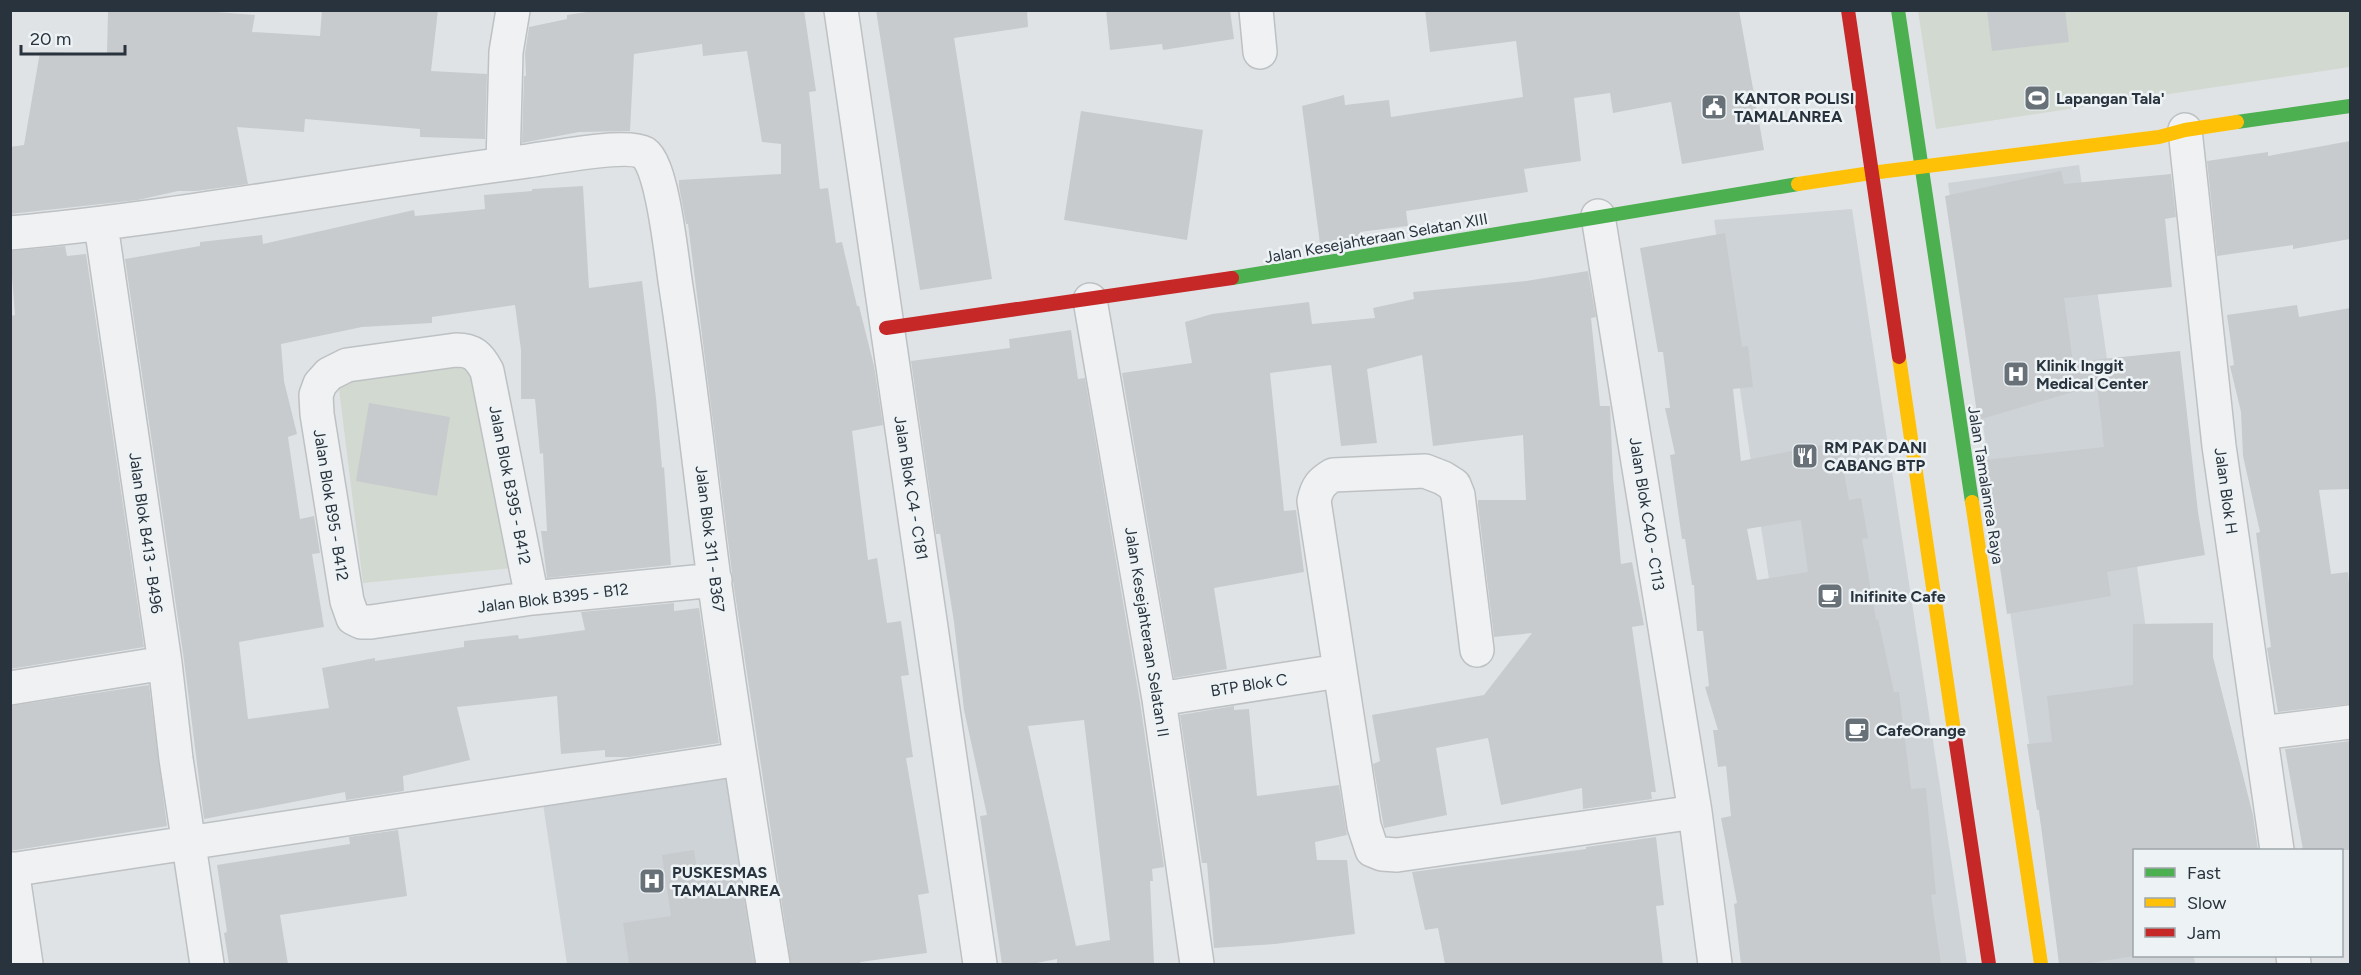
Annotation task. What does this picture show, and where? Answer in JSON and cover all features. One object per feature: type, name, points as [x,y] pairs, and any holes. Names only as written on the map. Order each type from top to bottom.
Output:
[{"type":"main road","points":[[1848,10],[1989,964]]},
{"type":"main road","name":"Jalan Tamalanrea Raya","points":[[1898,10],[2041,964]]},
{"type":"main road","name":"Jalan Kesejahteraan Selatan XIII","points":[[886,328],[1304,267],[1598,216],[1871,173],[2159,138],[2185,130],[2350,105]]},
{"type":"street","points":[[10,233],[101,225],[503,164],[506,52],[513,10]]},
{"type":"street","name":"Jalan Blok C4 - C181","points":[[841,10],[980,964]]},
{"type":"street","points":[[1256,10],[1260,52]]},
{"type":"street","name":"Jalan Blok H","points":[[2185,130],[2219,446],[2277,849]]},
{"type":"street","name":"Jalan Blok 311 - B367","points":[[503,164],[609,150],[631,150],[645,154],[652,163],[663,204],[684,335],[740,759],[773,964]]},
{"type":"street","name":"Jalan Blok C40 - C113","points":[[1598,216],[1695,812],[1715,964]]},
{"type":"street","name":"Jalan Blok B413 - B496","points":[[101,225],[207,964]]},
{"type":"street","name":"Jalan Kesejahteraan Selatan II","points":[[1090,300],[1159,699],[1197,964]]},
{"type":"street","name":"Jalan Blok B95 - B412","points":[[392,620],[361,622],[354,618],[344,590],[316,395],[320,384],[330,374],[347,365],[469,350],[480,357],[487,371]]},
{"type":"street","name":"Jalan Blok B395 - B412","points":[[487,371],[532,598]]},
{"type":"street","points":[[1477,650],[1458,495],[1454,485],[1425,471],[1333,475],[1321,482],[1314,501],[1364,826],[1372,850],[1382,854],[1397,855],[1695,812]]},
{"type":"street","name":"Jalan Blok B395 - B12","points":[[392,620],[532,598],[715,580]]},
{"type":"street","points":[[10,688],[165,663]]},
{"type":"street","name":"BTP Blok C","points":[[1159,699],[1339,671]]},
{"type":"street","points":[[2260,733],[2350,722]]},
{"type":"street","points":[[26,964],[11,869],[740,759]]},
{"type":"shaded area","name":"Lapangan Tala'","points":[[1918,11],[2350,11],[2350,67],[1936,129]]},
{"type":"shaded area","points":[[2079,165],[2178,849],[2133,849],[2133,957],[2194,957],[2195,964],[2061,964],[1948,183]]},
{"type":"shaded area","points":[[1852,209],[1967,964],[1828,964],[1714,220]]},
{"type":"shaded area","points":[[476,364],[512,568],[363,583],[338,381]]},
{"type":"shaded area","name":"PUSKESMAS TAMALANREA","points":[[732,771],[764,964],[567,964],[542,797]]},
{"type":"building","points":[[191,10],[255,15],[252,32],[320,36],[322,10],[438,10],[431,71],[487,74],[485,139],[420,137],[420,129],[305,119],[304,132],[237,127],[248,184],[178,191],[138,200],[10,214],[10,147],[24,145],[40,52],[107,54],[108,11]]},
{"type":"building","points":[[600,10],[804,10],[816,91],[809,92],[820,189],[828,188],[836,243],[842,242],[857,306],[859,306],[874,366],[883,425],[852,431],[868,560],[877,558],[887,623],[901,621],[909,675],[901,676],[913,757],[906,758],[929,893],[918,895],[927,953],[860,962],[861,964],[791,964],[733,581],[688,224],[686,224],[679,186],[679,180],[781,174],[781,144],[762,142],[747,51],[703,56],[702,44],[634,54],[630,131],[579,132],[522,143],[525,54],[529,27],[567,19],[567,15]]},
{"type":"building","points":[[876,10],[1027,10],[1028,27],[954,38],[992,279],[920,290]]},
{"type":"building","points":[[1106,10],[1230,10],[1234,39],[1163,50],[1162,44],[1110,50]]},
{"type":"building","points":[[1425,10],[1739,10],[1764,150],[1682,164],[1671,102],[1613,113],[1610,93],[1574,98],[1581,161],[1524,169],[1528,192],[1406,211],[1408,226],[1360,232],[1361,238],[1320,244],[1302,106],[1344,95],[1345,105],[1389,100],[1391,117],[1523,97],[1516,41],[1430,52]]},
{"type":"building","points":[[1987,10],[2065,10],[2069,42],[1992,51]]},
{"type":"building","points":[[1081,111],[1203,130],[1187,240],[1064,220]]},
{"type":"building","points":[[2350,141],[2350,239],[2293,249],[2293,245],[2217,256],[2207,161],[2268,152],[2268,156]]},
{"type":"building","points":[[2061,171],[2064,184],[2171,174],[2176,217],[2165,219],[2172,287],[2064,298],[2073,362],[2180,351],[2205,555],[2107,572],[2111,596],[2007,614],[1984,460],[2104,447],[2097,385],[1978,420],[1945,196]]},
{"type":"building","points":[[583,186],[589,288],[642,281],[662,468],[664,467],[671,565],[547,578],[541,531],[547,531],[543,453],[540,454],[535,399],[521,399],[521,350],[515,305],[432,317],[432,323],[362,327],[281,344],[284,381],[297,434],[288,437],[300,519],[314,516],[320,553],[312,554],[324,627],[239,642],[248,719],[329,708],[322,668],[375,658],[375,661],[464,647],[464,641],[518,635],[519,639],[585,630],[581,612],[674,603],[674,611],[699,608],[719,743],[629,757],[605,757],[605,750],[561,754],[557,696],[457,707],[470,760],[403,776],[404,791],[346,800],[345,792],[204,819],[184,660],[125,259],[200,246],[200,242],[262,235],[263,244],[414,210],[415,216],[485,209],[484,195]]},
{"type":"building","points":[[1725,233],[1742,347],[1748,346],[1753,387],[1733,389],[1741,461],[1838,442],[1849,500],[1861,498],[1868,538],[1862,539],[1876,620],[1878,619],[1894,692],[1899,692],[1911,789],[1926,788],[1936,894],[1931,895],[1941,964],[1741,964],[1734,904],[1737,903],[1721,818],[1731,816],[1726,766],[1718,767],[1713,730],[1718,730],[1705,687],[1709,686],[1703,631],[1697,631],[1694,585],[1692,585],[1685,539],[1682,539],[1670,455],[1675,454],[1665,408],[1670,408],[1663,352],[1658,352],[1640,248]],"holes":[[[1801,520],[1808,572],[1757,580],[1747,529]]]},
{"type":"building","points":[[65,246],[67,256],[86,254],[144,647],[10,669],[10,316],[15,315],[10,251]]},
{"type":"building","points":[[1588,271],[1596,317],[1591,318],[1600,406],[1610,406],[1613,477],[1621,564],[1632,562],[1644,625],[1632,627],[1656,792],[1651,792],[1652,799],[1583,809],[1582,788],[1501,805],[1488,738],[1436,748],[1447,815],[1384,828],[1373,764],[1380,761],[1372,715],[1484,695],[1532,633],[1494,637],[1478,505],[1478,500],[1526,500],[1523,435],[1433,446],[1422,355],[1367,369],[1377,443],[1341,446],[1331,365],[1270,373],[1284,511],[1296,510],[1304,572],[1214,588],[1227,669],[1174,678],[1122,373],[1192,363],[1185,322],[1212,314],[1309,302],[1312,324],[1375,318],[1373,308],[1414,299],[1413,292],[1526,281]]},
{"type":"building","points":[[2297,305],[2299,317],[2350,308],[2350,489],[2319,490],[2331,574],[2348,572],[2350,704],[2278,712],[2267,648],[2271,647],[2256,533],[2260,532],[2243,456],[2241,412],[2230,366],[2234,365],[2227,315]]},
{"type":"building","points":[[1071,330],[1078,379],[1085,378],[1140,702],[1164,867],[1152,869],[1153,881],[1150,881],[1154,964],[1057,964],[1057,959],[1032,964],[1002,964],[980,816],[987,815],[964,710],[954,622],[940,534],[936,534],[911,361],[1010,348],[1009,339]],"holes":[[[1084,720],[1110,940],[1076,946],[1028,726]]]},
{"type":"building","points":[[369,403],[450,417],[437,496],[356,481]]},
{"type":"building","points":[[2213,623],[2213,657],[2253,815],[2258,849],[2133,849],[2133,956],[2084,964],[2059,964],[2039,810],[2037,810],[2027,744],[2052,742],[2047,696],[2133,685],[2133,624]]},
{"type":"building","points":[[149,685],[167,826],[10,851],[10,706]]},
{"type":"building","points":[[1234,706],[1234,710],[1249,709],[1257,796],[1339,785],[1347,835],[1315,842],[1317,860],[1347,860],[1355,934],[1275,944],[1214,948],[1207,863],[1202,863],[1180,715]]},
{"type":"building","points":[[2350,741],[2350,850],[2303,849],[2285,749]]},
{"type":"building","points":[[398,830],[407,896],[280,915],[288,964],[229,964],[224,933],[227,932],[217,865],[350,844],[349,837]]},
{"type":"building","points":[[1656,837],[1664,905],[1656,906],[1663,964],[1445,964],[1438,928],[1425,930],[1412,872],[1586,849],[1586,847]]},
{"type":"building","points":[[694,850],[698,876],[739,870],[754,964],[629,964],[623,923],[671,916],[662,855]]},
{"type":"traffic: fast","points":[[1898,10],[1972,502]]},
{"type":"traffic: fast","points":[[2237,122],[2350,106]]},
{"type":"traffic: fast","points":[[1232,278],[1798,184]]},
{"type":"traffic: slow","points":[[1798,184],[2159,137],[2185,130],[2237,122]]},
{"type":"traffic: slow","points":[[1899,357],[1955,737]]},
{"type":"traffic: slow","points":[[1972,502],[2041,964]]},
{"type":"traffic: jam","points":[[1848,10],[1899,357]]},
{"type":"traffic: jam","points":[[886,328],[1232,278]]},
{"type":"traffic: jam","points":[[1955,737],[1989,964]]},
{"type":"place","name":"Lapangan Tala'","points":[[2037,98]]},
{"type":"place","name":"KANTOR POLISI TAMALANREA","points":[[1714,107]]},
{"type":"place","name":"Klinik Inggit Medical Center","points":[[2016,374]]},
{"type":"place","name":"RM PAK DANI CABANG BTP","points":[[1805,456]]},
{"type":"place","name":"Inifinite Cafe","points":[[1830,596]]},
{"type":"place","name":"CafeOrange","points":[[1857,730]]},
{"type":"place","name":"PUSKESMAS TAMALANREA","points":[[652,881]]}]
